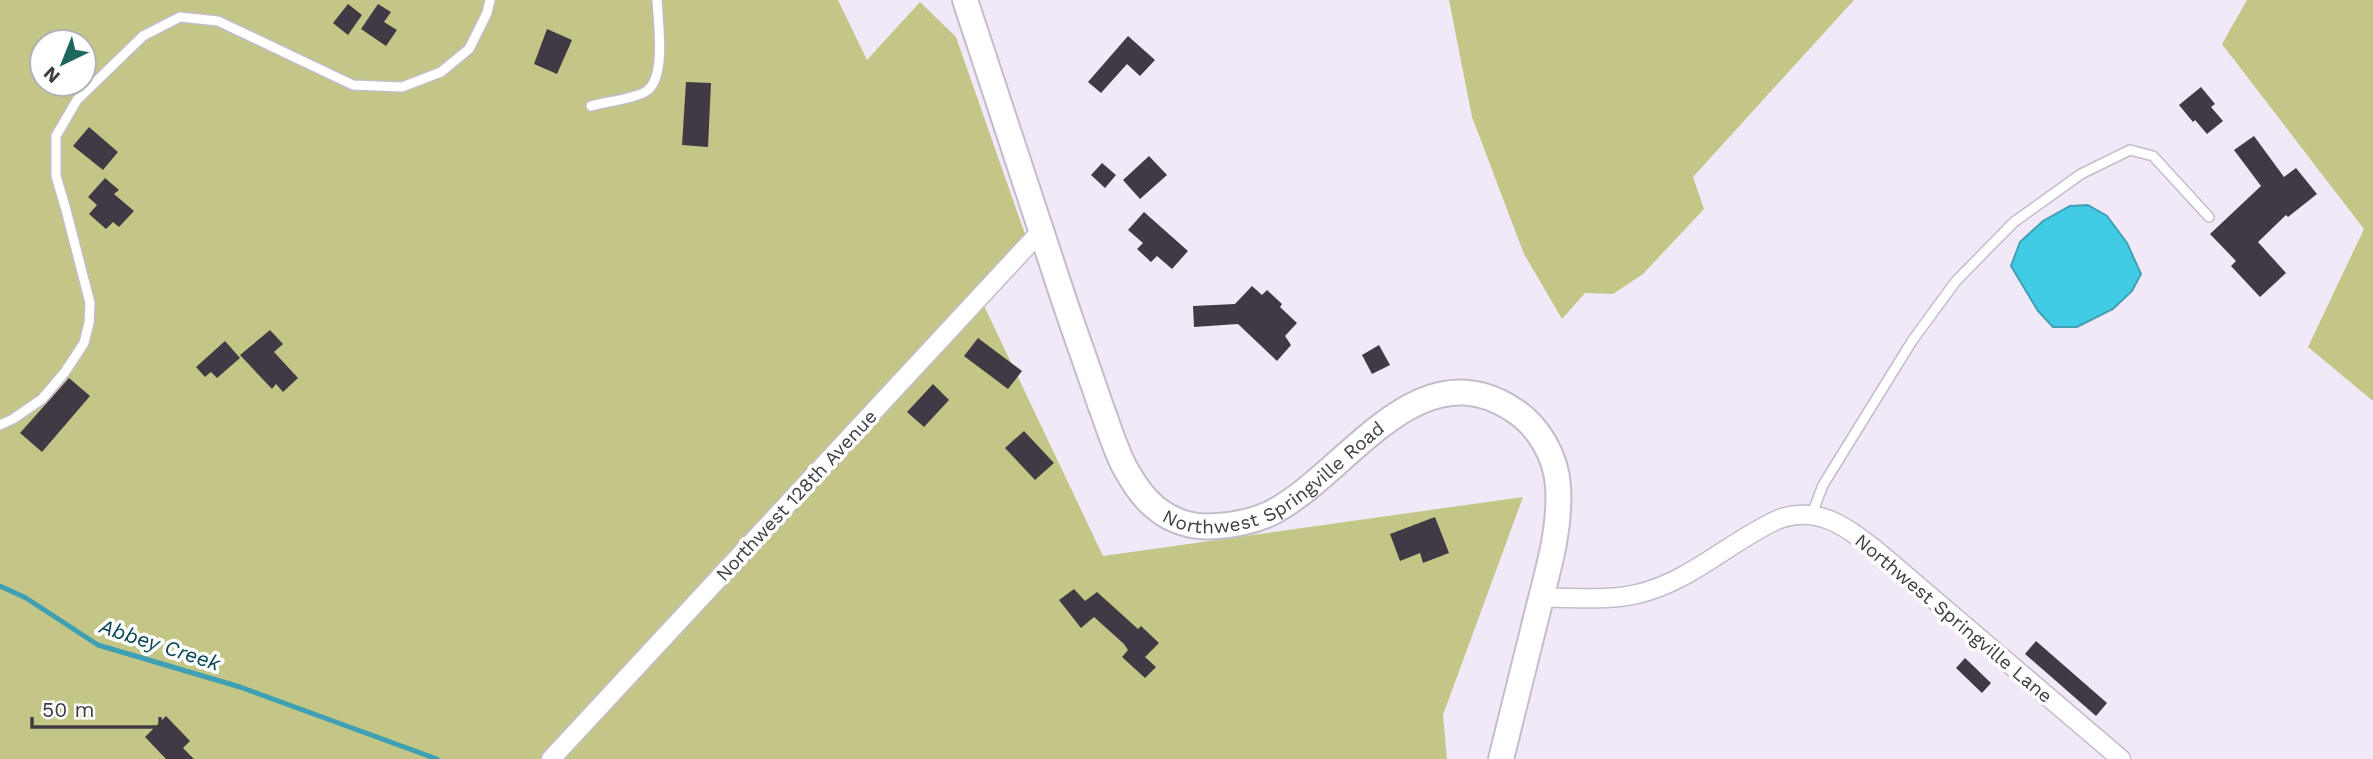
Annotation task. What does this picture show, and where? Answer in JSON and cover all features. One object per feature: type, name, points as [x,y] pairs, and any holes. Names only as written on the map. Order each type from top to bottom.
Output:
[{"type":"street","name":"Northwest Springville Road","points":[[965,0],[1081,349],[1123,464],[1139,493],[1162,512],[1198,528],[1232,525],[1269,514],[1296,496],[1388,420],[1430,397],[1455,391],[1479,394],[1502,402],[1521,415],[1538,433],[1551,456],[1558,483],[1557,519],[1541,598],[1501,759]]},
{"type":"street","name":"Northwest 128th Avenue","points":[[551,759],[1041,231]]},
{"type":"street","name":"Northwest Springville Lane","points":[[1541,598],[1636,594],[1678,578],[1764,525],[1791,514],[1826,517],[1846,527],[1877,550],[2120,759]]},
{"type":"lane","points":[[0,425],[42,399],[65,372],[84,343],[90,303],[56,176],[56,136],[77,100],[143,36],[180,17],[218,21],[353,85],[402,87],[441,72],[469,49],[487,13],[490,0]]},
{"type":"lane","points":[[591,106],[647,91],[656,80],[659,66],[657,0]]},
{"type":"lane","points":[[1812,514],[1823,485],[1912,341],[1956,281],[2014,222],[2081,174],[2130,150],[2153,156],[2209,217]]},
{"type":"green space","points":[[0,0],[838,0],[867,60],[920,2],[956,37],[1026,237],[977,291],[1103,556],[1523,497],[1443,715],[1447,759],[0,759]]},
{"type":"green space","points":[[1449,0],[1854,0],[1693,177],[1704,209],[1643,274],[1613,294],[1585,293],[1562,319],[1524,254],[1472,117]]},
{"type":"green space","points":[[2247,0],[2373,0],[2373,401],[2308,347],[2364,229],[2222,44]]},
{"type":"water","points":[[2088,205],[2107,216],[2127,243],[2141,274],[2132,291],[2113,309],[2077,327],[2053,327],[2038,311],[2011,266],[2020,242],[2043,221],[2070,206]]},
{"type":"building","points":[[348,4],[362,15],[348,35],[333,23]]},
{"type":"building","points":[[378,4],[391,12],[384,22],[397,30],[386,46],[361,29]]},
{"type":"building","points":[[547,29],[572,40],[557,74],[534,64]]},
{"type":"building","points":[[1128,36],[1155,60],[1140,76],[1127,64],[1101,93],[1088,82]]},
{"type":"building","points":[[686,82],[711,83],[708,147],[682,145]]},
{"type":"building","points":[[2201,87],[2215,104],[2211,107],[2223,121],[2207,134],[2179,105]]},
{"type":"building","points":[[89,127],[118,152],[103,170],[73,146]]},
{"type":"building","points":[[2254,136],[2284,177],[2296,168],[2317,194],[2288,217],[2286,215],[2258,242],[2286,273],[2260,297],[2231,266],[2236,261],[2210,234],[2261,186],[2234,150]]},
{"type":"building","points":[[1149,156],[1167,175],[1140,199],[1123,180]]},
{"type":"building","points":[[1102,163],[1116,175],[1105,188],[1091,175]]},
{"type":"building","points":[[105,178],[119,190],[114,194],[134,211],[119,227],[113,222],[106,229],[89,214],[97,205],[88,197]]},
{"type":"building","points":[[1144,212],[1188,251],[1172,269],[1157,256],[1151,262],[1137,249],[1143,243],[1128,230]]},
{"type":"building","points":[[1252,286],[1262,295],[1267,290],[1297,323],[1285,336],[1291,345],[1277,361],[1238,324],[1194,327],[1193,306],[1235,304]]},
{"type":"building","points":[[270,330],[283,344],[274,352],[298,378],[283,392],[276,384],[272,389],[240,355]]},
{"type":"building","points":[[978,338],[1022,371],[1008,389],[964,356]]},
{"type":"building","points":[[225,341],[240,358],[217,378],[211,372],[205,377],[196,367]]},
{"type":"building","points":[[1379,345],[1390,365],[1372,374],[1362,355]]},
{"type":"building","points":[[69,378],[90,396],[42,452],[20,433]]},
{"type":"building","points":[[933,384],[949,400],[924,427],[907,412]]},
{"type":"building","points":[[1024,431],[1054,463],[1035,480],[1005,448]]},
{"type":"building","points":[[1435,517],[1449,553],[1423,563],[1420,553],[1400,561],[1390,534]]},
{"type":"building","points":[[1074,589],[1085,601],[1097,592],[1138,629],[1141,626],[1159,643],[1145,657],[1156,667],[1145,678],[1122,657],[1128,650],[1124,644],[1094,617],[1081,628],[1059,600]]},
{"type":"building","points":[[2036,641],[2107,703],[2096,716],[2025,654]]},
{"type":"building","points":[[1965,658],[1991,683],[1982,693],[1956,668]]},
{"type":"building","points":[[166,716],[190,741],[183,748],[194,759],[166,759],[145,737]]},
{"type":"waterway","name":"Abbey Creek","points":[[0,586],[26,598],[98,645],[240,687],[437,759]]}]
